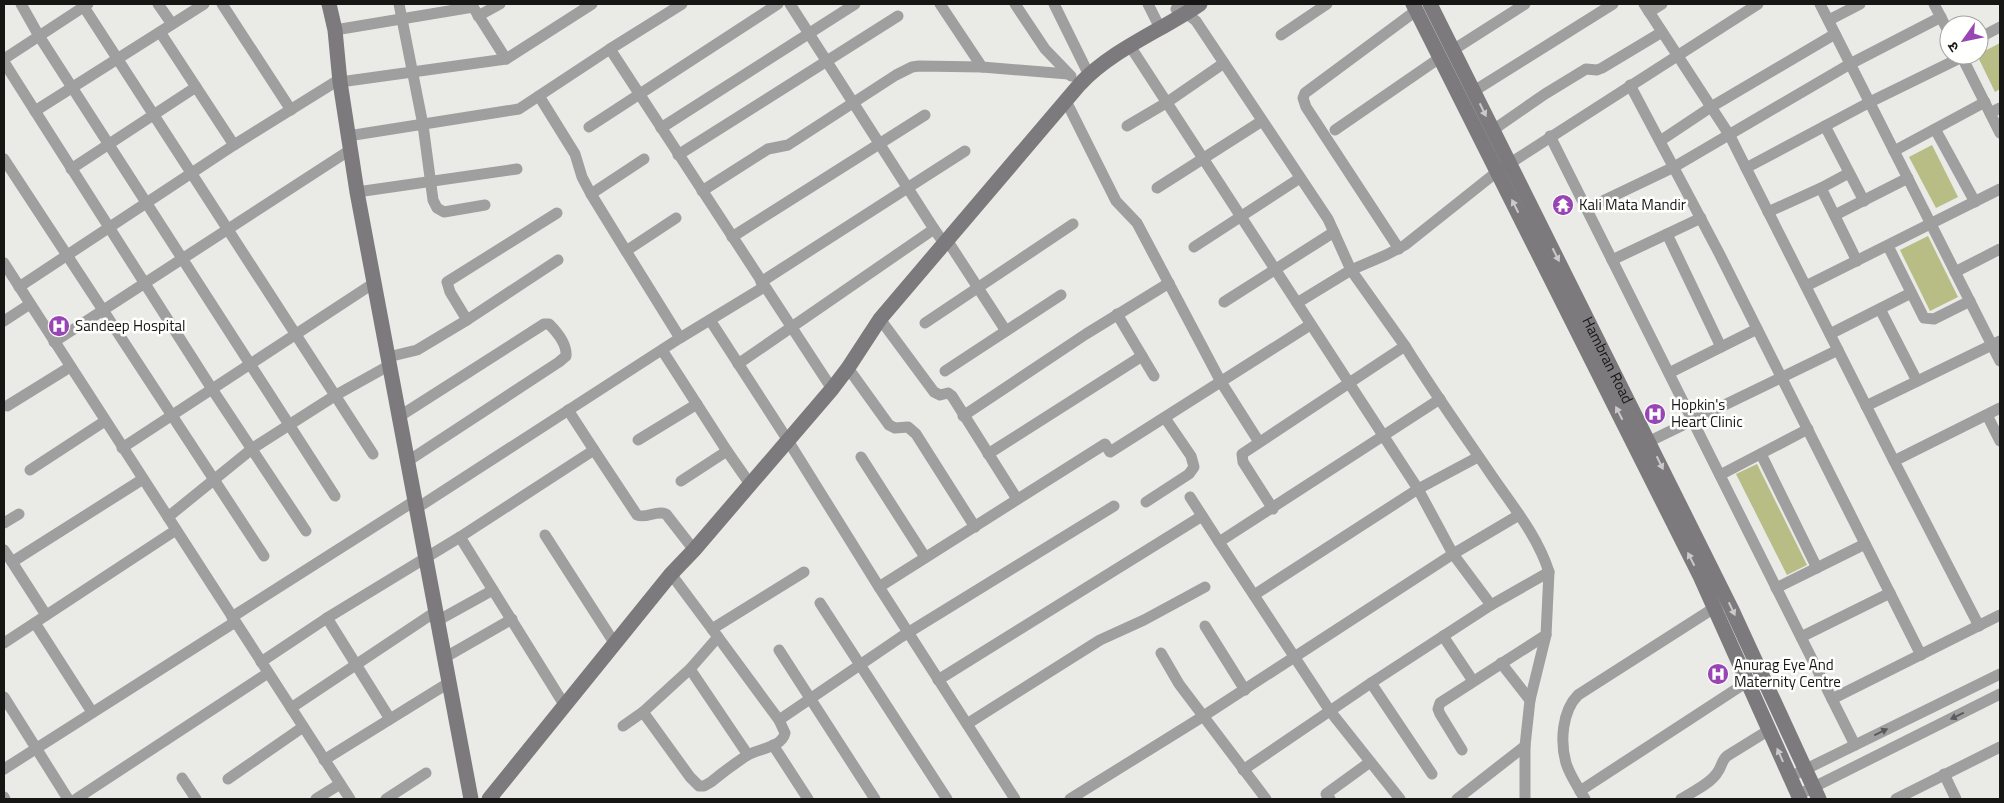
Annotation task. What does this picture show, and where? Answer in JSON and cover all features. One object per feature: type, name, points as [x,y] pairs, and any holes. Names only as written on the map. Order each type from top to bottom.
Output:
[{"type":"street","points":[[20,4],[335,496]]},
{"type":"street","points":[[158,4],[172,24]]},
{"type":"street","points":[[35,111],[204,4]]},
{"type":"street","points":[[222,4],[291,110]]},
{"type":"street","points":[[329,4],[335,30],[340,80],[357,192],[471,799]]},
{"type":"street","points":[[399,4],[423,125],[435,205],[441,211],[485,205]]},
{"type":"street","points":[[335,30],[500,4]]},
{"type":"street","points":[[19,287],[193,174],[234,145],[340,80],[506,59],[590,4]]},
{"type":"street","points":[[54,342],[226,230],[349,143],[423,125],[519,109],[682,4]]},
{"type":"street","points":[[589,127],[778,4]]},
{"type":"street","points":[[790,4],[934,230],[946,241],[1006,330]]},
{"type":"street","points":[[661,128],[854,4]]},
{"type":"street","points":[[940,4],[982,67]]},
{"type":"street","points":[[1016,4],[1045,48],[1079,77]]},
{"type":"street","points":[[1054,4],[1079,77]]},
{"type":"street","points":[[1148,4],[1160,28]]},
{"type":"street","points":[[490,799],[671,574],[694,550],[787,439],[832,389],[880,319],[1066,100],[1079,77],[1160,28],[1180,9],[1200,4]]},
{"type":"street","points":[[1281,35],[1327,4]]},
{"type":"street","points":[[1335,130],[1447,53],[1525,4]]},
{"type":"street","points":[[1474,91],[1613,4]]},
{"type":"street","points":[[1662,4],[1646,8],[1730,136],[1979,626]]},
{"type":"street","points":[[1297,303],[1354,268],[1399,248],[1504,167],[1758,4]]},
{"type":"street","points":[[1820,4],[1970,301],[1996,343],[2000,362]]},
{"type":"street","points":[[1829,20],[1860,4]]},
{"type":"street","points":[[306,530],[212,389],[146,282],[109,229],[4,60],[85,5],[117,60],[193,174],[226,230],[373,454]]},
{"type":"street","points":[[1399,248],[1306,107],[1303,98],[1305,93],[1424,5]]},
{"type":"street","name":"Hambran Road","points":[[1424,5],[1504,167],[1700,576],[1799,797]]},
{"type":"street","points":[[474,9],[506,59]]},
{"type":"street","points":[[1180,9],[1196,21],[1224,63],[1328,220],[1354,268],[1519,515],[1543,555],[1549,572],[1546,635],[1530,700],[1525,746],[1525,799]]},
{"type":"street","points":[[678,155],[898,16]]},
{"type":"street","points":[[1586,209],[1674,167],[1730,136],[1850,64],[1939,18]]},
{"type":"street","points":[[160,32],[234,145]]},
{"type":"street","points":[[1493,130],[1545,94],[1586,69],[1602,68],[1662,32]]},
{"type":"street","points":[[1660,141],[1711,107],[1836,34]]},
{"type":"street","points":[[1130,46],[1418,489],[1453,554],[1491,605]]},
{"type":"street","points":[[610,49],[832,389]]},
{"type":"street","name":"Hambran Road","points":[[1447,53],[1474,91],[1493,130],[1504,167],[1650,441],[1731,608],[1816,793]]},
{"type":"street","points":[[1127,126],[1166,103],[1224,63]]},
{"type":"street","points":[[1746,168],[1943,65]]},
{"type":"street","points":[[1966,65],[1985,102],[1995,110],[2000,133]]},
{"type":"street","points":[[702,191],[768,149],[788,145],[912,67],[982,67],[1079,77]]},
{"type":"street","points":[[1630,85],[1701,218],[1921,655]]},
{"type":"street","points":[[71,169],[196,87]]},
{"type":"street","points":[[539,96],[576,154],[582,177],[591,194],[680,338]]},
{"type":"street","points":[[1066,100],[1116,201],[1134,219],[1220,382],[1259,442]]},
{"type":"street","points":[[1894,151],[1985,102]]},
{"type":"street","points":[[732,237],[925,115]]},
{"type":"street","points":[[1157,188],[1262,121]]},
{"type":"street","points":[[1825,126],[1864,200]]},
{"type":"street","points":[[1935,129],[1975,202]]},
{"type":"street","points":[[1550,136],[1855,744]]},
{"type":"street","points":[[4,768],[233,619],[710,320],[907,187],[965,151]]},
{"type":"street","points":[[591,194],[644,158]]},
{"type":"street","points":[[4,159],[264,556]]},
{"type":"street","points":[[357,192],[517,168]]},
{"type":"street","points":[[1768,212],[1849,173]]},
{"type":"street","points":[[1194,247],[1300,178]]},
{"type":"street","points":[[1835,215],[1908,178]]},
{"type":"street","points":[[1821,188],[1857,261]]},
{"type":"street","points":[[1806,286],[1932,225],[2000,189]]},
{"type":"street","points":[[467,320],[450,292],[447,282],[557,213]]},
{"type":"street","points":[[626,251],[676,218]]},
{"type":"street","points":[[1612,260],[1701,218]]},
{"type":"street","points":[[925,323],[1073,224]]},
{"type":"street","points":[[738,364],[934,230]]},
{"type":"street","points":[[1224,302],[1334,232]]},
{"type":"street","points":[[1667,234],[1721,347]]},
{"type":"street","points":[[1888,246],[1924,318],[1929,320],[1970,301]]},
{"type":"street","points":[[1955,272],[2000,249]]},
{"type":"street","points":[[168,517],[252,448],[389,361],[417,350],[467,320],[558,260]]},
{"type":"street","points":[[4,263],[350,799]]},
{"type":"street","points":[[122,448],[374,283]]},
{"type":"street","points":[[963,416],[1117,314],[1169,283]]},
{"type":"street","points":[[1830,334],[1911,293]]},
{"type":"street","points":[[945,371],[1060,295]]},
{"type":"street","points":[[4,321],[30,304]]},
{"type":"street","points":[[1880,309],[1917,381]]},
{"type":"street","points":[[1117,314],[1154,376]]},
{"type":"street","points":[[880,319],[934,392],[950,394],[1017,499]]},
{"type":"street","points":[[710,320],[1015,799]]},
{"type":"street","points":[[400,416],[544,324],[550,324],[565,347],[566,356],[559,362],[408,461]]},
{"type":"street","points":[[879,587],[1105,444],[1110,452],[1310,325]]},
{"type":"street","points":[[1668,373],[1757,328]]},
{"type":"street","points":[[1866,406],[1996,343]]},
{"type":"street","points":[[1273,509],[1241,458],[1242,454],[1405,346]]},
{"type":"street","points":[[662,350],[726,452],[750,484]]},
{"type":"street","points":[[1650,441],[1838,350]]},
{"type":"street","points":[[988,454],[1142,356]]},
{"type":"street","points":[[8,406],[70,367]]},
{"type":"street","points":[[848,368],[889,425],[895,428],[908,427],[916,434],[975,527]]},
{"type":"street","points":[[1219,542],[1273,509],[1440,399]]},
{"type":"street","points":[[638,440],[697,404]]},
{"type":"street","points":[[1894,461],[2000,408]]},
{"type":"street","points":[[568,410],[638,514],[642,516],[657,513],[666,514],[694,550]]},
{"type":"street","points":[[1987,415],[2000,441]]},
{"type":"street","points":[[1146,502],[1189,474],[1194,467],[1191,456],[1165,418]]},
{"type":"street","points":[[30,470],[105,421]]},
{"type":"street","points":[[1720,475],[1808,430]]},
{"type":"street","points":[[261,662],[327,618],[460,537],[594,450]]},
{"type":"street","points":[[681,481],[726,452]]},
{"type":"street","points":[[1761,454],[1816,568]]},
{"type":"street","points":[[1254,595],[1418,489],[1478,456]]},
{"type":"street","points":[[861,457],[925,557]]},
{"type":"street","points":[[12,562],[143,479]]},
{"type":"street","points":[[1190,497],[1330,710],[1400,799]]},
{"type":"street","points":[[779,720],[810,697],[908,632],[1114,506]]},
{"type":"street","points":[[4,523],[19,514]]},
{"type":"street","points":[[1070,799],[1245,690],[1453,554],[1519,515]]},
{"type":"street","points":[[938,680],[1202,516]]},
{"type":"street","points":[[4,643],[176,530]]},
{"type":"street","points":[[545,535],[615,644]]},
{"type":"street","points":[[460,537],[565,706]]},
{"type":"street","points":[[1776,588],[1865,544]]},
{"type":"street","points":[[4,550],[46,615]]},
{"type":"street","points":[[623,726],[643,712],[690,669],[715,633],[804,572]]},
{"type":"street","points":[[1243,770],[1443,636],[1491,605],[1549,572]]},
{"type":"street","points":[[643,712],[690,777],[699,786],[704,786],[711,782],[748,754],[760,752],[784,736],[779,720],[671,574]]},
{"type":"street","points":[[966,724],[1100,640],[1144,620],[1205,588]]},
{"type":"street","points":[[290,708],[355,664],[436,617],[493,590]]},
{"type":"street","points":[[1801,637],[1890,593]]},
{"type":"street","points":[[820,603],[947,799]]},
{"type":"street","points":[[1714,608],[1578,695],[1572,701],[1566,715],[1564,752],[1566,764],[1582,795],[1747,682]]},
{"type":"street","points":[[1832,699],[2000,615]]},
{"type":"street","points":[[327,618],[390,719]]},
{"type":"street","points":[[444,658],[512,619]]},
{"type":"street","points":[[34,623],[92,712]]},
{"type":"street","points":[[1205,626],[1245,690]]},
{"type":"street","points":[[1462,750],[1438,709],[1440,703],[1443,699],[1546,635]]},
{"type":"street","points":[[1443,636],[1473,681]]},
{"type":"street","points":[[779,650],[875,799]]},
{"type":"street","points":[[1161,653],[1178,684],[1266,799]]},
{"type":"street","points":[[1501,663],[1530,700]]},
{"type":"street","points":[[690,669],[748,754]]},
{"type":"street","points":[[76,799],[268,673]]},
{"type":"street","points":[[1790,777],[2000,674]]},
{"type":"street","points":[[324,760],[450,682]]},
{"type":"street","points":[[1371,683],[1432,774]]},
{"type":"street","points":[[1799,797],[1816,793],[2000,694]]},
{"type":"street","points":[[4,697],[68,799]]},
{"type":"street","points":[[228,779],[303,727]]},
{"type":"street","points":[[1681,799],[1712,779],[1727,756],[1769,730]]},
{"type":"street","points":[[773,745],[808,799]]},
{"type":"street","points":[[1458,799],[1525,746]]},
{"type":"street","points":[[1896,799],[2000,747]]},
{"type":"street","points":[[1325,798],[1370,762]]},
{"type":"street","points":[[386,799],[426,773]]},
{"type":"street","points":[[1944,774],[1956,799]]},
{"type":"street","points":[[182,778],[196,799]]},
{"type":"street","points":[[316,799],[340,784]]},
{"type":"green space","points":[[2000,43],[2000,89],[1995,92],[1982,65],[1989,65],[1989,49]]},
{"type":"green space","points":[[1932,145],[1958,197],[1936,208],[1909,157]]},
{"type":"green space","points":[[1928,236],[1958,297],[1930,311],[1900,250]]},
{"type":"green space","points":[[1757,464],[1807,565],[1787,575],[1736,474]]},
{"type":"place","name":"Kali Mata Mandir","points":[[1563,205]]},
{"type":"place","name":"Sandeep Hospital","points":[[59,326]]},
{"type":"place","name":"Hopkin's Heart Clinic","points":[[1655,414]]},
{"type":"place","name":"Anurag Eye And Maternity Centre","points":[[1718,674]]}]
